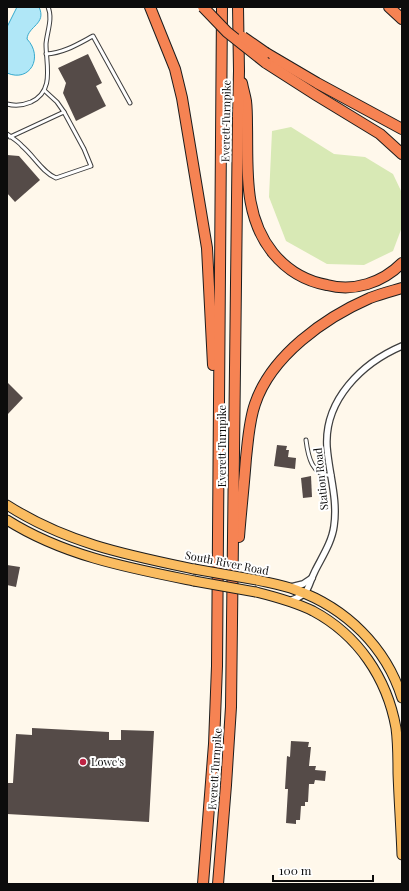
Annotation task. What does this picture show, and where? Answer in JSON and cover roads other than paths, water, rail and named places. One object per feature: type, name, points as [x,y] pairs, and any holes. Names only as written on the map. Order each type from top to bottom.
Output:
[{"type":"highway","points":[[150,7],[175,69],[179,83],[206,248],[219,470]]},
{"type":"highway","points":[[203,7],[266,58],[316,95],[380,134],[402,154]]},
{"type":"highway","name":"Everett Turnpike","points":[[204,884],[214,744],[217,666],[222,7]]},
{"type":"highway","points":[[389,7],[402,19]]},
{"type":"highway","name":"Everett Turnpike","points":[[218,884],[230,714],[233,601],[239,71],[238,10]]},
{"type":"highway","points":[[266,58],[317,83],[402,129]]},
{"type":"highway","points":[[239,71],[246,101],[250,203],[261,236],[279,260],[290,270],[318,284],[349,288],[365,285],[379,280],[393,272],[402,263]]},
{"type":"highway","points":[[233,601],[248,437],[254,405],[264,385],[290,350],[326,322],[371,298],[402,288]]},
{"type":"main road","name":"South River Road","points":[[7,505],[49,528],[89,544],[194,569],[256,580],[306,594],[334,608],[360,630],[381,655],[402,698]]},
{"type":"main road","points":[[7,520],[30,534],[77,554],[112,564],[256,592],[288,601],[312,610],[340,629],[361,650],[378,674],[388,700],[396,730],[402,855]]},
{"type":"street","name":"Station Road","points":[[306,594],[330,541],[334,527],[335,497],[327,446],[334,407],[349,384],[358,374],[377,359],[402,346]]},
{"type":"street","points":[[289,588],[303,584],[312,578]]},
{"type":"street","points":[[288,601],[306,594]]},
{"type":"lane","points":[[7,109],[8,104],[17,105],[32,101],[45,91],[48,74],[46,54],[47,33],[50,18],[50,10],[48,7]]},
{"type":"lane","points":[[46,54],[60,52],[93,36],[130,103]]},
{"type":"lane","points":[[45,91],[57,102],[64,112],[84,149],[91,166],[56,178],[46,172],[21,145],[9,135],[64,112]]},
{"type":"lane","points":[[306,440],[308,458],[318,472],[325,476],[332,475]]},
{"type":"water","points":[[17,7],[39,7],[41,17],[30,31],[27,39],[32,46],[34,53],[32,66],[28,71],[15,75],[7,73],[7,27]]},
{"type":"place","name":"Lowe's","points":[[83,762]]}]
